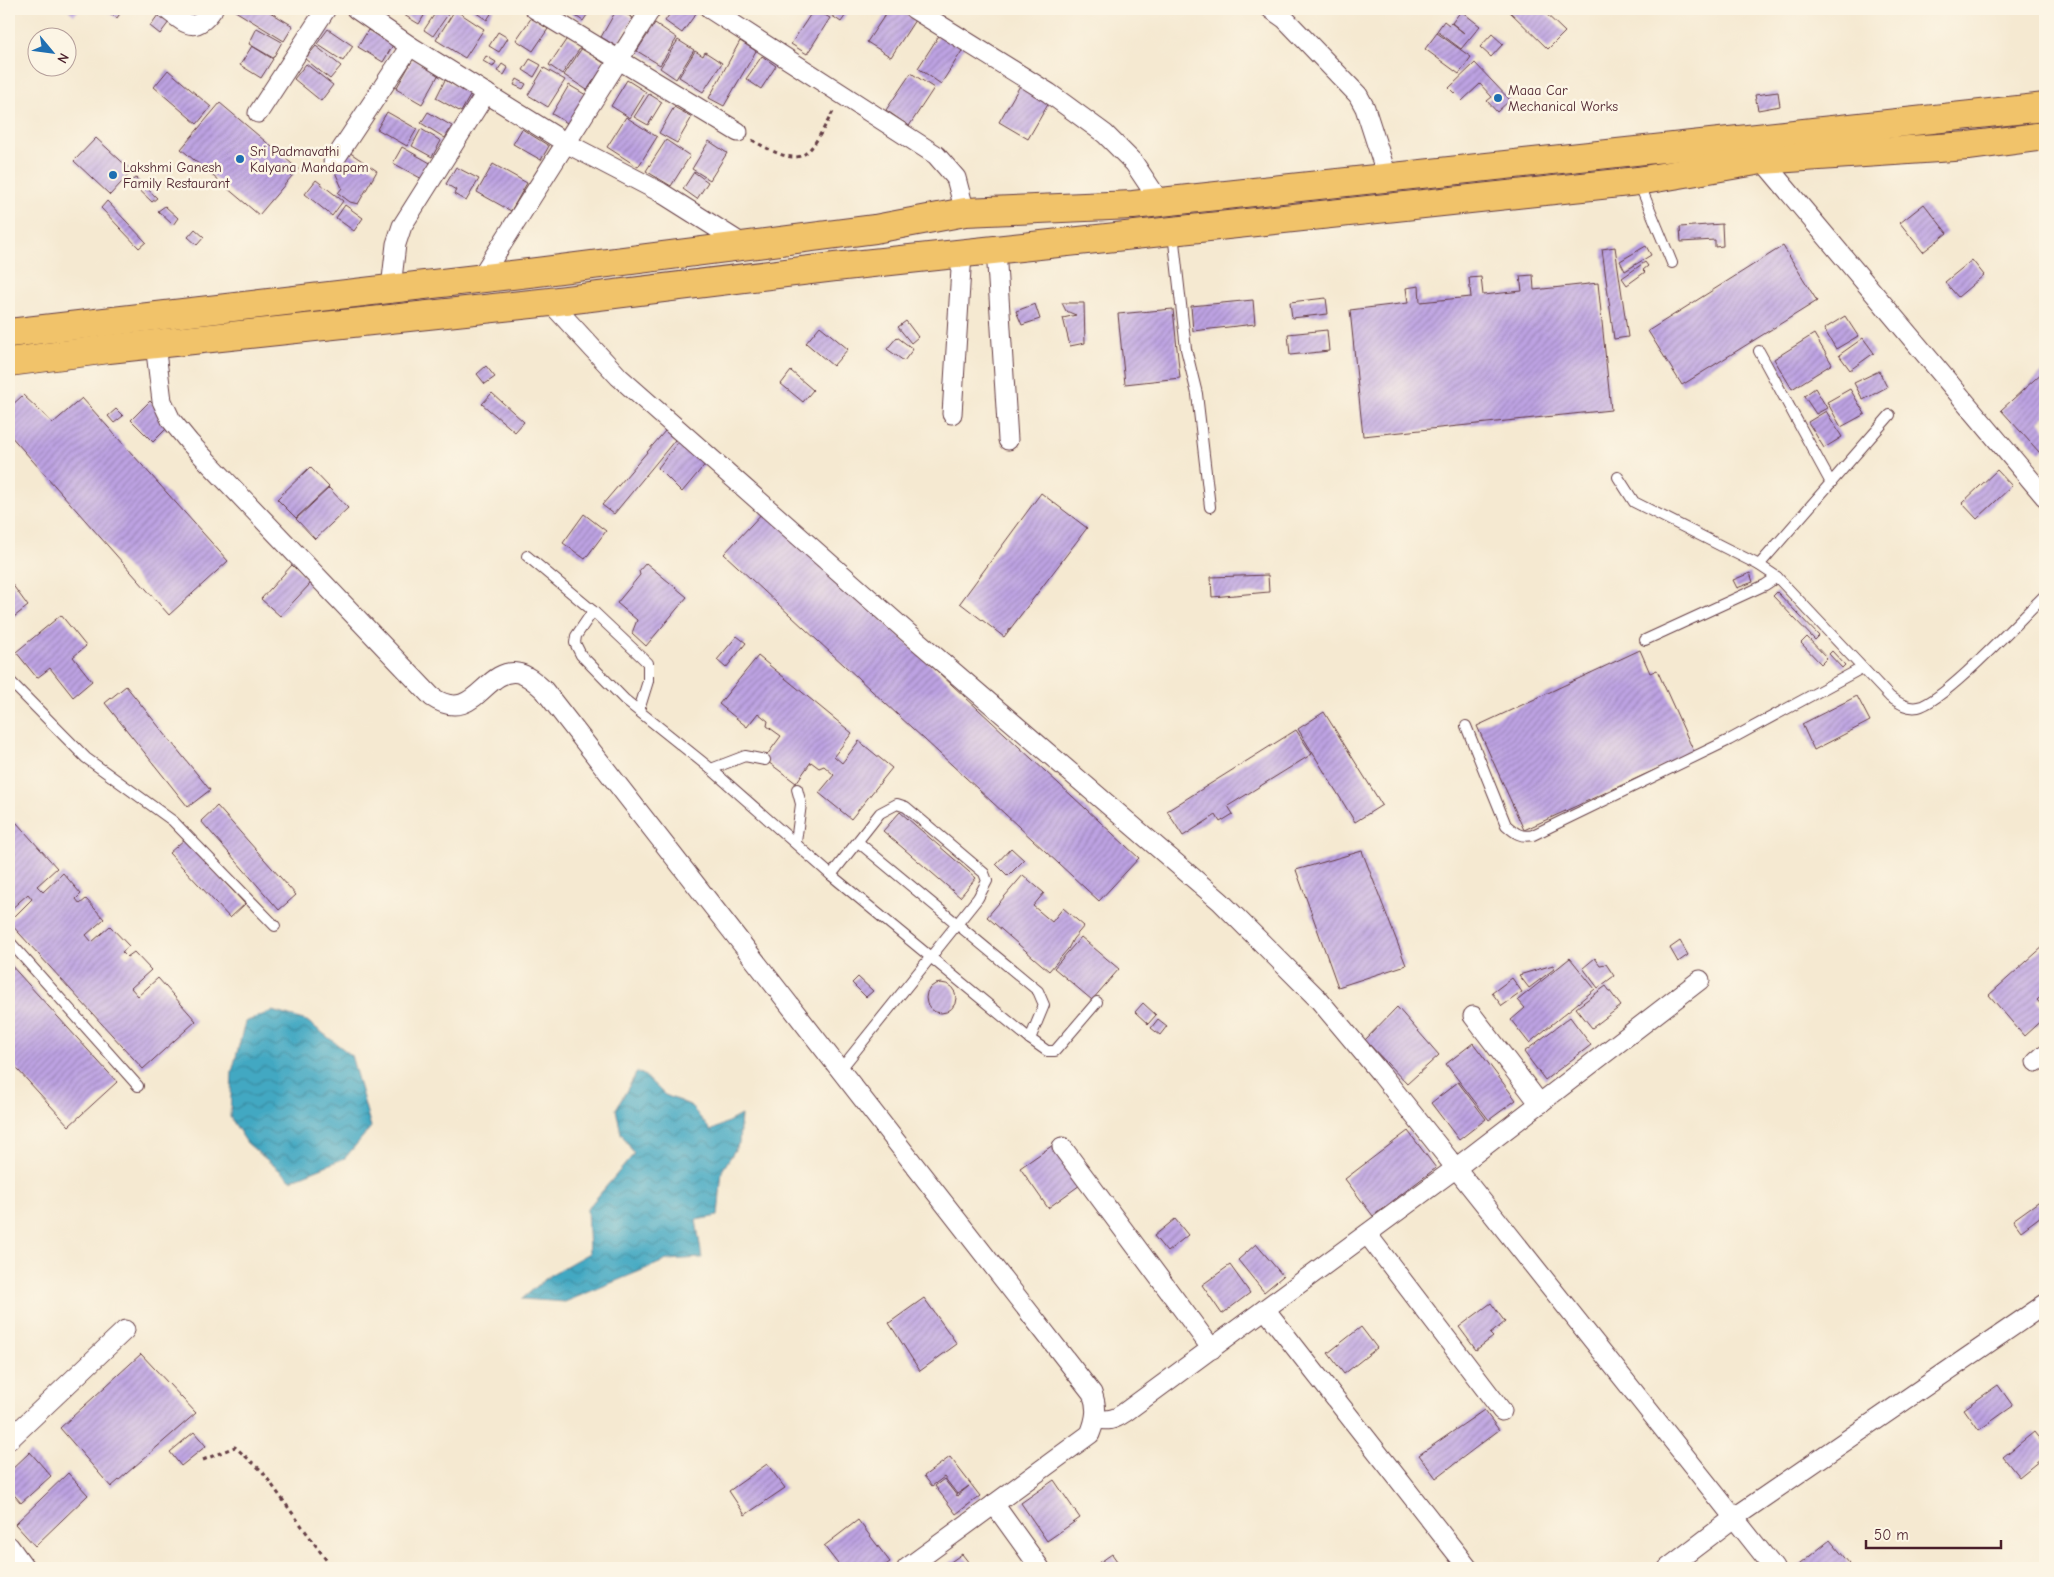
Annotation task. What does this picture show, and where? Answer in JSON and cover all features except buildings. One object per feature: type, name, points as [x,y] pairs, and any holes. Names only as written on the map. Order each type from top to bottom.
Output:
[{"type":"highway","points":[[9,333],[875,229],[965,212],[1160,202],[2045,107]]},
{"type":"highway","points":[[9,362],[155,344],[550,302],[996,249],[1638,180],[1762,160],[1968,146],[2045,136]]},
{"type":"street","points":[[166,9],[186,24],[194,26],[202,22],[213,9]]},
{"type":"street","points":[[258,113],[326,9]]},
{"type":"street","points":[[535,9],[619,58],[738,132]]},
{"type":"street","points":[[481,277],[651,9]]},
{"type":"street","points":[[710,9],[936,155],[956,178],[965,212]]},
{"type":"street","points":[[914,9],[1049,93],[1105,134],[1134,163],[1160,202]]},
{"type":"street","points":[[359,10],[410,46],[566,142],[660,192],[744,245]]},
{"type":"street","points":[[1283,12],[1358,95],[1365,108],[1388,179]]},
{"type":"street","points":[[334,162],[410,46]]},
{"type":"street","points":[[391,288],[396,244],[402,226],[486,93]]},
{"type":"street","points":[[1762,160],[2045,497]]},
{"type":"street","points":[[996,249],[1008,440]]},
{"type":"street","points":[[952,414],[962,253]]},
{"type":"street","points":[[550,302],[619,377],[906,632],[1220,901],[1319,1000],[1456,1168],[1774,1568]]},
{"type":"street","points":[[155,344],[162,401],[171,420],[189,442],[432,697],[444,705],[454,707],[466,702],[506,673],[518,673],[531,679],[544,690],[1092,1393],[1096,1403],[1096,1419],[1090,1434],[907,1568]]},
{"type":"street","points":[[1096,1419],[1106,1420],[1120,1416],[1456,1168],[1700,980]]},
{"type":"street","points":[[1473,1016],[1540,1104]]},
{"type":"street","points":[[1062,1147],[1212,1349]]},
{"type":"street","points":[[1367,1234],[1502,1410]]},
{"type":"street","points":[[1668,1568],[1735,1517],[2045,1304]]},
{"type":"street","points":[[1265,1309],[1468,1568]]},
{"type":"street","points":[[9,1440],[125,1330]]},
{"type":"street","points":[[994,1504],[1040,1568]]},
{"type":"street","points":[[9,1546],[25,1568]]},
{"type":"lane","points":[[1638,180],[1672,263]]},
{"type":"lane","points":[[1172,230],[1186,349],[1197,394],[1210,507]]},
{"type":"lane","points":[[1759,351],[1831,482]]},
{"type":"lane","points":[[1759,565],[1890,415]]},
{"type":"lane","points":[[1618,477],[1634,502],[1759,565],[1777,577],[1890,697],[1902,706],[1920,707],[1943,694],[2045,595]]},
{"type":"lane","points":[[527,556],[593,611],[648,663],[648,681],[639,710]]},
{"type":"lane","points":[[1644,640],[1765,586],[1777,577]]},
{"type":"lane","points":[[593,611],[576,636],[577,649],[621,696],[711,769],[796,842],[831,875],[1030,1039],[1048,1051],[1055,1051],[1098,1002]]},
{"type":"lane","points":[[1466,726],[1506,825],[1514,832],[1525,837],[1533,835],[1729,740],[1862,668]]},
{"type":"lane","points":[[9,680],[86,758],[173,821],[275,926]]},
{"type":"lane","points":[[711,769],[745,756],[765,760]]},
{"type":"lane","points":[[796,842],[801,804],[797,789]]},
{"type":"lane","points":[[831,875],[880,813],[897,804],[906,807],[984,873],[987,881],[978,898],[840,1070]]},
{"type":"lane","points":[[858,842],[1042,995],[1044,1005],[1030,1039]]},
{"type":"lane","points":[[9,941],[138,1086]]},
{"type":"path","points":[[738,132],[762,146],[792,159],[800,158],[810,149],[843,95]]},
{"type":"path","points":[[203,1460],[235,1447],[262,1472],[332,1568]]},
{"type":"water","points":[[272,1011],[307,1021],[351,1055],[371,1127],[345,1158],[291,1180],[247,1143],[230,1117],[232,1072],[245,1022]]},
{"type":"water","points":[[637,1072],[644,1075],[665,1095],[690,1105],[711,1131],[741,1115],[739,1143],[722,1171],[718,1216],[696,1220],[702,1258],[667,1260],[565,1302],[522,1299],[550,1275],[589,1253],[587,1209],[634,1154],[621,1133],[616,1109]]},
{"type":"place","name":"Maaa Car Mechanical Works","points":[[1498,98]]},
{"type":"place","name":"Sri Padmavathi Kalyana Mandapam","points":[[240,159]]},
{"type":"place","name":"Lakshmi Ganesh Family Restaurant","points":[[113,175]]}]
